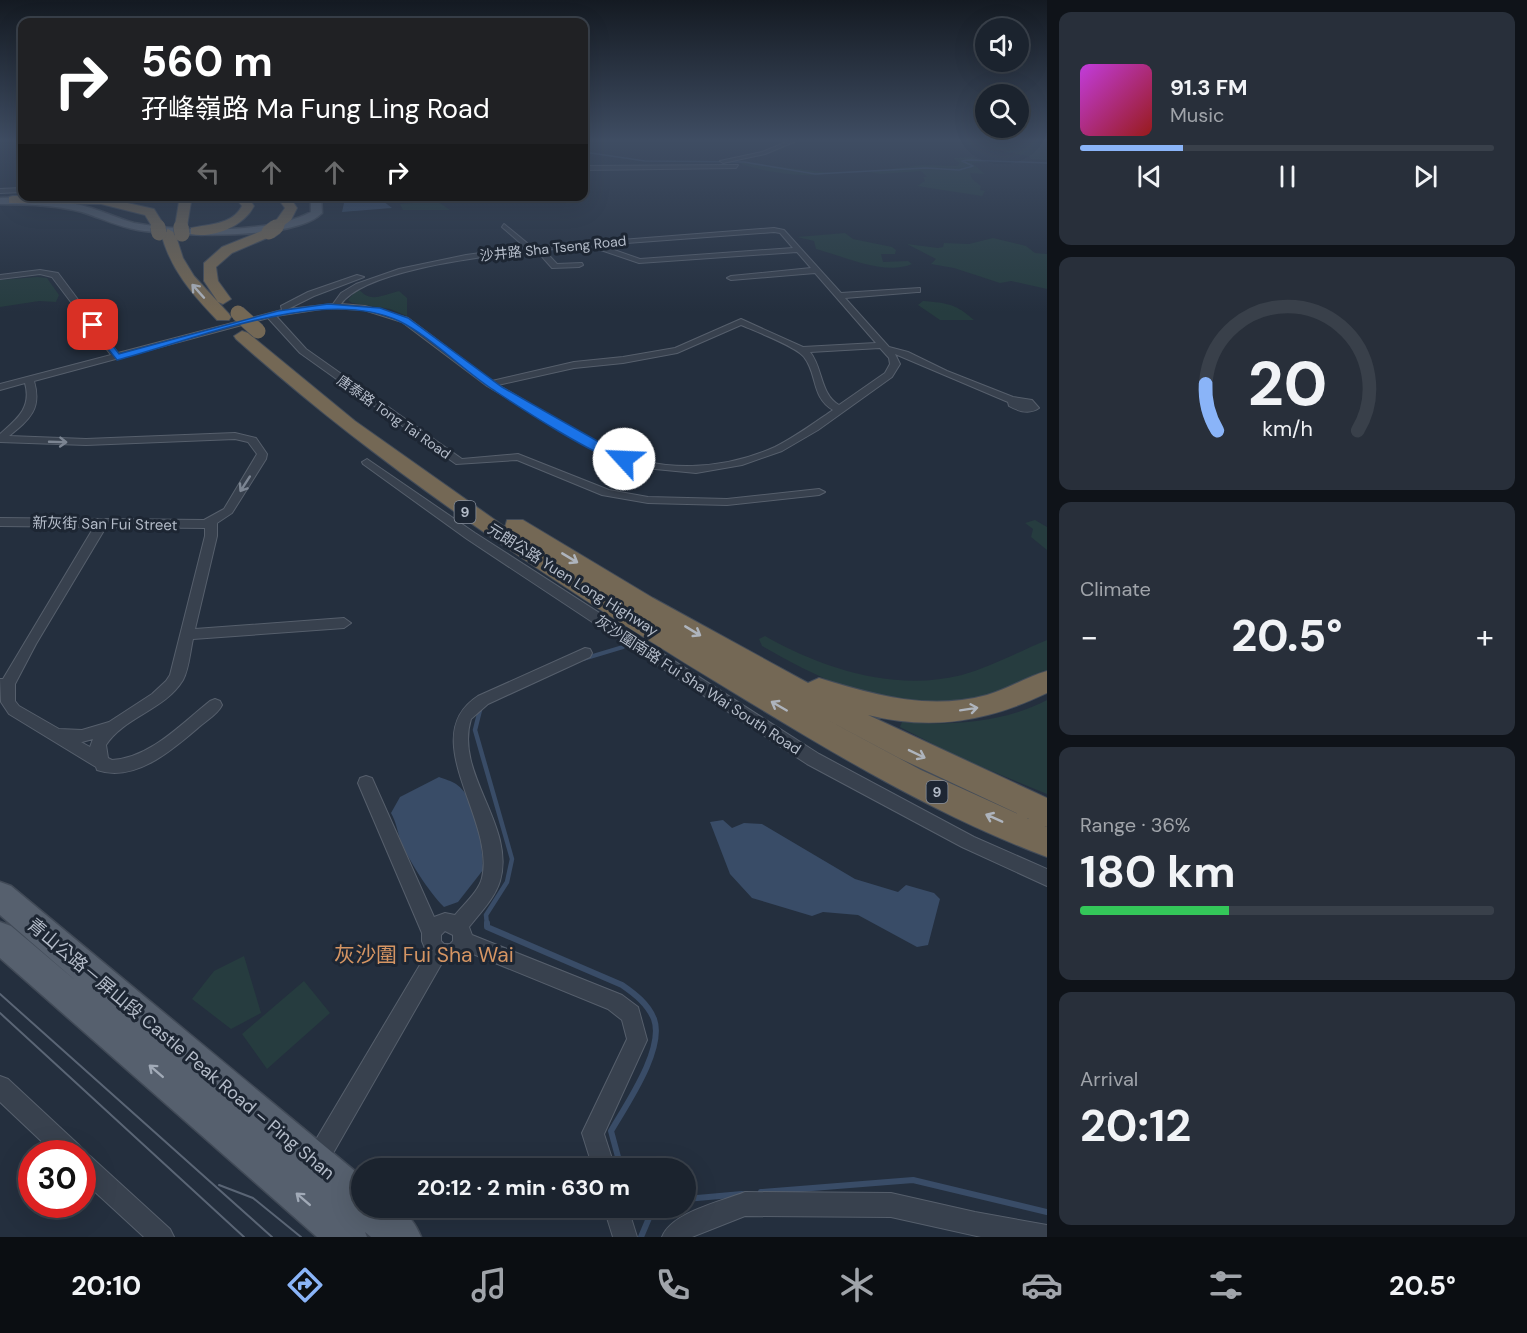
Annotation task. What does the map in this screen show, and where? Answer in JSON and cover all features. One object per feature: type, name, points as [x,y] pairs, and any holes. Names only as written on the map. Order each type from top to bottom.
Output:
[{"type":"highway","points":[[74,201],[126,205],[150,212],[173,228],[225,225],[240,217],[248,206],[244,201]]},
{"type":"highway","points":[[173,228],[184,201]]},
{"type":"highway","points":[[224,299],[209,276],[209,267],[227,250],[274,228],[287,217],[291,208],[286,201]]},
{"type":"highway","name":"元朗公路 Yuen Long Highway","points":[[231,315],[224,299],[195,266],[173,228],[163,244],[174,256],[190,282],[231,315],[303,391],[392,460],[494,532],[579,586],[852,749],[935,792],[1047,842]]},
{"type":"highway","name":"元朗公路 Yuen Long Highway","points":[[250,334],[398,446],[483,505],[720,647],[865,728],[1047,813]]},
{"type":"highway","points":[[720,647],[851,700],[910,712],[950,712],[985,707],[1047,681]]},
{"type":"main road","points":[[39,201],[71,206],[142,228],[294,224],[315,214],[316,201]]},
{"type":"main road","name":"青山公路－屏山段 Castle Peak Road – Ping Shan","points":[[0,896],[351,1194]]},
{"type":"main road","name":"青山公路－屏山段 Castle Peak Road – Ping Shan","points":[[0,937],[348,1237]]},
{"type":"main road","points":[[379,1218],[401,1237]]},
{"type":"street","points":[[504,226],[555,266],[579,265]]},
{"type":"street","name":"沙井路 Sha Tseng Road","points":[[336,306],[344,295],[354,288],[390,275],[466,258],[534,248],[643,236],[770,230],[782,231],[799,250]]},
{"type":"street","points":[[0,387],[274,314],[336,306],[372,309],[400,318],[490,384],[607,452],[634,463],[675,470],[707,469],[751,459],[794,440],[892,372],[894,361],[884,347],[799,250],[639,261],[587,243]]},
{"type":"street","points":[[731,278],[817,270]]},
{"type":"street","points":[[0,277],[40,272],[55,275],[117,357]]},
{"type":"street","points":[[274,314],[311,294],[365,275]]},
{"type":"street","points":[[840,296],[917,290]]},
{"type":"street","name":"唐泰路 Tong Tai Road","points":[[274,314],[303,351],[460,462],[518,458],[606,493],[648,500],[727,502],[819,492]]},
{"type":"street","points":[[490,384],[574,365],[623,360],[678,350],[741,322],[802,350],[810,359],[814,376],[825,400],[840,410]]},
{"type":"street","points":[[802,350],[884,347],[1013,401]]},
{"type":"street","points":[[0,439],[22,419],[33,404],[34,394],[29,381]]},
{"type":"street","points":[[0,439],[86,442],[235,436],[252,440],[260,449],[261,459],[228,511],[211,522],[211,536],[201,569],[177,677],[157,698],[114,726],[98,744],[96,751],[103,765]]},
{"type":"street","name":"灰沙圍南路 Fui Sha Wai South Road","points":[[367,462],[490,549],[813,759],[968,842],[1047,878]]},
{"type":"street","name":"新灰街 San Fui Street","points":[[0,522],[182,525],[211,522]]},
{"type":"street","points":[[102,524],[4,685],[9,706],[103,765],[116,767],[133,764],[153,753],[215,705]]},
{"type":"street","points":[[188,635],[344,623]]},
{"type":"street","points":[[366,783],[435,942],[448,954],[458,950],[461,933],[491,881],[494,855],[461,745],[462,722],[471,708],[483,700],[585,653]]},
{"type":"street","points":[[56,735],[82,736],[114,726]]},
{"type":"street","points":[[315,1163],[435,942],[438,924],[449,922],[461,933],[615,1002],[631,1014],[637,1040],[593,1133],[601,1158]]},
{"type":"street","points":[[0,1087],[57,1140]]},
{"type":"street","points":[[96,1177],[162,1237]]},
{"type":"street","points":[[674,1237],[685,1227],[745,1204],[891,1205],[1047,1237]]},
{"type":"street","points":[[619,1218],[625,1237]]},
{"type":"green space","points":[[437,201],[450,210],[403,210],[400,204]]},
{"type":"green space","points":[[845,233],[853,239],[892,247],[896,250],[895,254],[881,254],[883,262],[908,261],[912,264],[889,268],[864,264],[816,249],[814,241],[797,237]]},
{"type":"green space","points":[[993,238],[1026,246],[1035,253],[1047,254],[1047,289],[1011,281],[1000,283],[954,268],[931,264],[936,259],[907,244],[938,248],[943,247],[944,243],[969,244]]},
{"type":"green space","points":[[47,278],[59,295],[56,302],[39,301],[0,307],[0,280]]},
{"type":"green space","points":[[358,288],[367,296],[372,297],[399,291],[407,298],[407,316],[390,309],[352,303],[348,300]]},
{"type":"green space","points":[[923,301],[951,305],[974,320],[940,320],[918,305]]},
{"type":"green space","points":[[1035,520],[1047,527],[1047,550],[1031,537],[1033,529],[1025,523]]},
{"type":"green space","points":[[765,636],[787,648],[835,667],[886,679],[911,681],[937,680],[973,672],[1047,640],[1047,675],[979,702],[943,707],[915,705],[888,701],[861,693],[810,672],[762,646],[759,639]]},
{"type":"green space","points":[[1047,700],[1047,794],[960,758],[900,727],[902,722],[958,723],[995,718],[1013,714]]},
{"type":"green space","points":[[244,956],[261,1013],[231,1029],[192,999],[214,971]]},
{"type":"green space","points":[[304,981],[330,1013],[267,1069],[242,1034]]},
{"type":"water","points":[[383,201],[392,208],[342,212],[344,203]]},
{"type":"water","points":[[439,777],[456,784],[470,801],[478,824],[483,870],[458,902],[444,907],[408,856],[391,813],[400,797]]},
{"type":"water","points":[[723,820],[732,828],[744,823],[762,824],[855,879],[898,892],[906,885],[934,893],[940,899],[928,945],[917,947],[858,915],[823,912],[812,916],[752,898],[730,874],[710,822]]},
{"type":"waterway","points":[[583,659],[623,647]]},
{"type":"waterway","points":[[480,710],[475,730],[512,859],[507,882],[486,915],[487,925]]},
{"type":"waterway","points":[[487,925],[487,927],[622,985],[641,1000],[654,1019],[656,1031],[649,1061],[611,1131],[618,1158]]},
{"type":"waterway","points":[[761,1192],[913,1180],[1047,1212]]},
{"type":"waterway","points":[[696,1198],[742,1194]]},
{"type":"waterway","points":[[641,1237],[649,1218]]},
{"type":"tram line","points":[[0,994],[272,1237]]},
{"type":"tram line","points":[[0,1013],[244,1237]]},
{"type":"tram line","points":[[219,1185],[253,1198],[301,1237]]},
{"type":"district","name":"灰沙圍 Fui Sha Wai","points":[[424,955]]},
{"type":"route","points":[[93,325],[117,357],[278,313],[305,308],[328,306],[380,310],[405,320],[498,389],[598,448],[624,459]]}]
